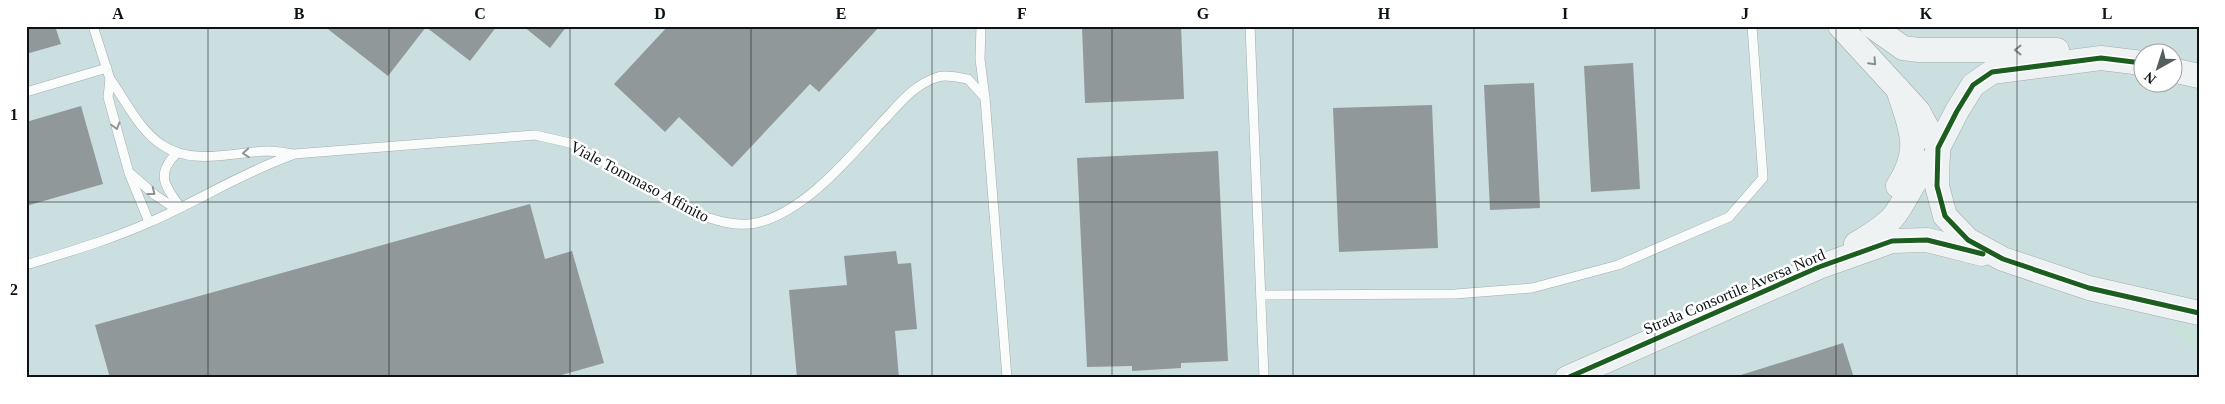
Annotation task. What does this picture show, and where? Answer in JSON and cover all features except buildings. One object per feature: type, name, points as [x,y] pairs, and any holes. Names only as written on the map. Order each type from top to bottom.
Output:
[{"type":"street","points":[[1840,26],[1918,111],[1938,152]]},
{"type":"street","points":[[1872,26],[1903,48],[1920,50],[2056,50],[2132,62]]},
{"type":"street","points":[[2101,58],[1992,72],[1973,85],[1957,111],[1938,152],[1937,186],[1946,216],[1968,240],[2003,260],[2089,288],[2199,313]]},
{"type":"street","points":[[2182,72],[2199,76]]},
{"type":"street","points":[[1872,233],[1880,214],[1911,162],[1914,140],[1898,89]]},
{"type":"street","name":"Strada Consortile Aversa Nord","points":[[1819,266],[1881,229],[1893,216],[1930,160],[1938,152]]},
{"type":"street","name":"Strada Consortile Aversa Nord","points":[[1567,378],[1819,266],[1892,242],[1926,240],[2003,260]]},
{"type":"lane","points":[[94,26],[110,79],[108,98],[129,172],[149,222]]},
{"type":"lane","points":[[981,26],[980,59],[985,98],[1007,378]]},
{"type":"lane","points":[[1250,26],[1264,378]]},
{"type":"lane","points":[[1261,295],[1455,294],[1532,288],[1618,264],[1729,217],[1763,178],[1752,26]]},
{"type":"lane","points":[[26,92],[106,68]]},
{"type":"lane","name":"Viale Tommaso Affinito","points":[[110,79],[146,129],[162,145],[177,153],[196,156],[269,151],[294,154],[535,135],[570,143],[700,215],[723,223],[755,223],[780,214],[803,199],[839,168],[915,88],[940,76],[968,80],[985,98]]},
{"type":"lane","points":[[177,153],[168,161],[164,177],[168,190],[178,208]]},
{"type":"lane","name":"Viale Tommaso Affinito","points":[[26,265],[70,252],[149,222],[258,167],[294,154]]},
{"type":"lane","points":[[129,172],[155,195],[178,208]]},
{"type":"shaded area","points":[[26,26],[2199,26],[2199,378],[26,378]]},
{"type":"green space","points":[[2175,325],[2199,329],[2199,351],[2173,331]]},
{"type":"cycle path","points":[[2132,62],[2101,58],[1992,72],[1973,85],[1938,148],[1937,186],[1945,216],[1968,240],[2003,259],[2089,288],[2199,313]]},
{"type":"cycle path","points":[[1567,378],[1819,267],[1892,241],[1927,240],[1983,254]]}]
